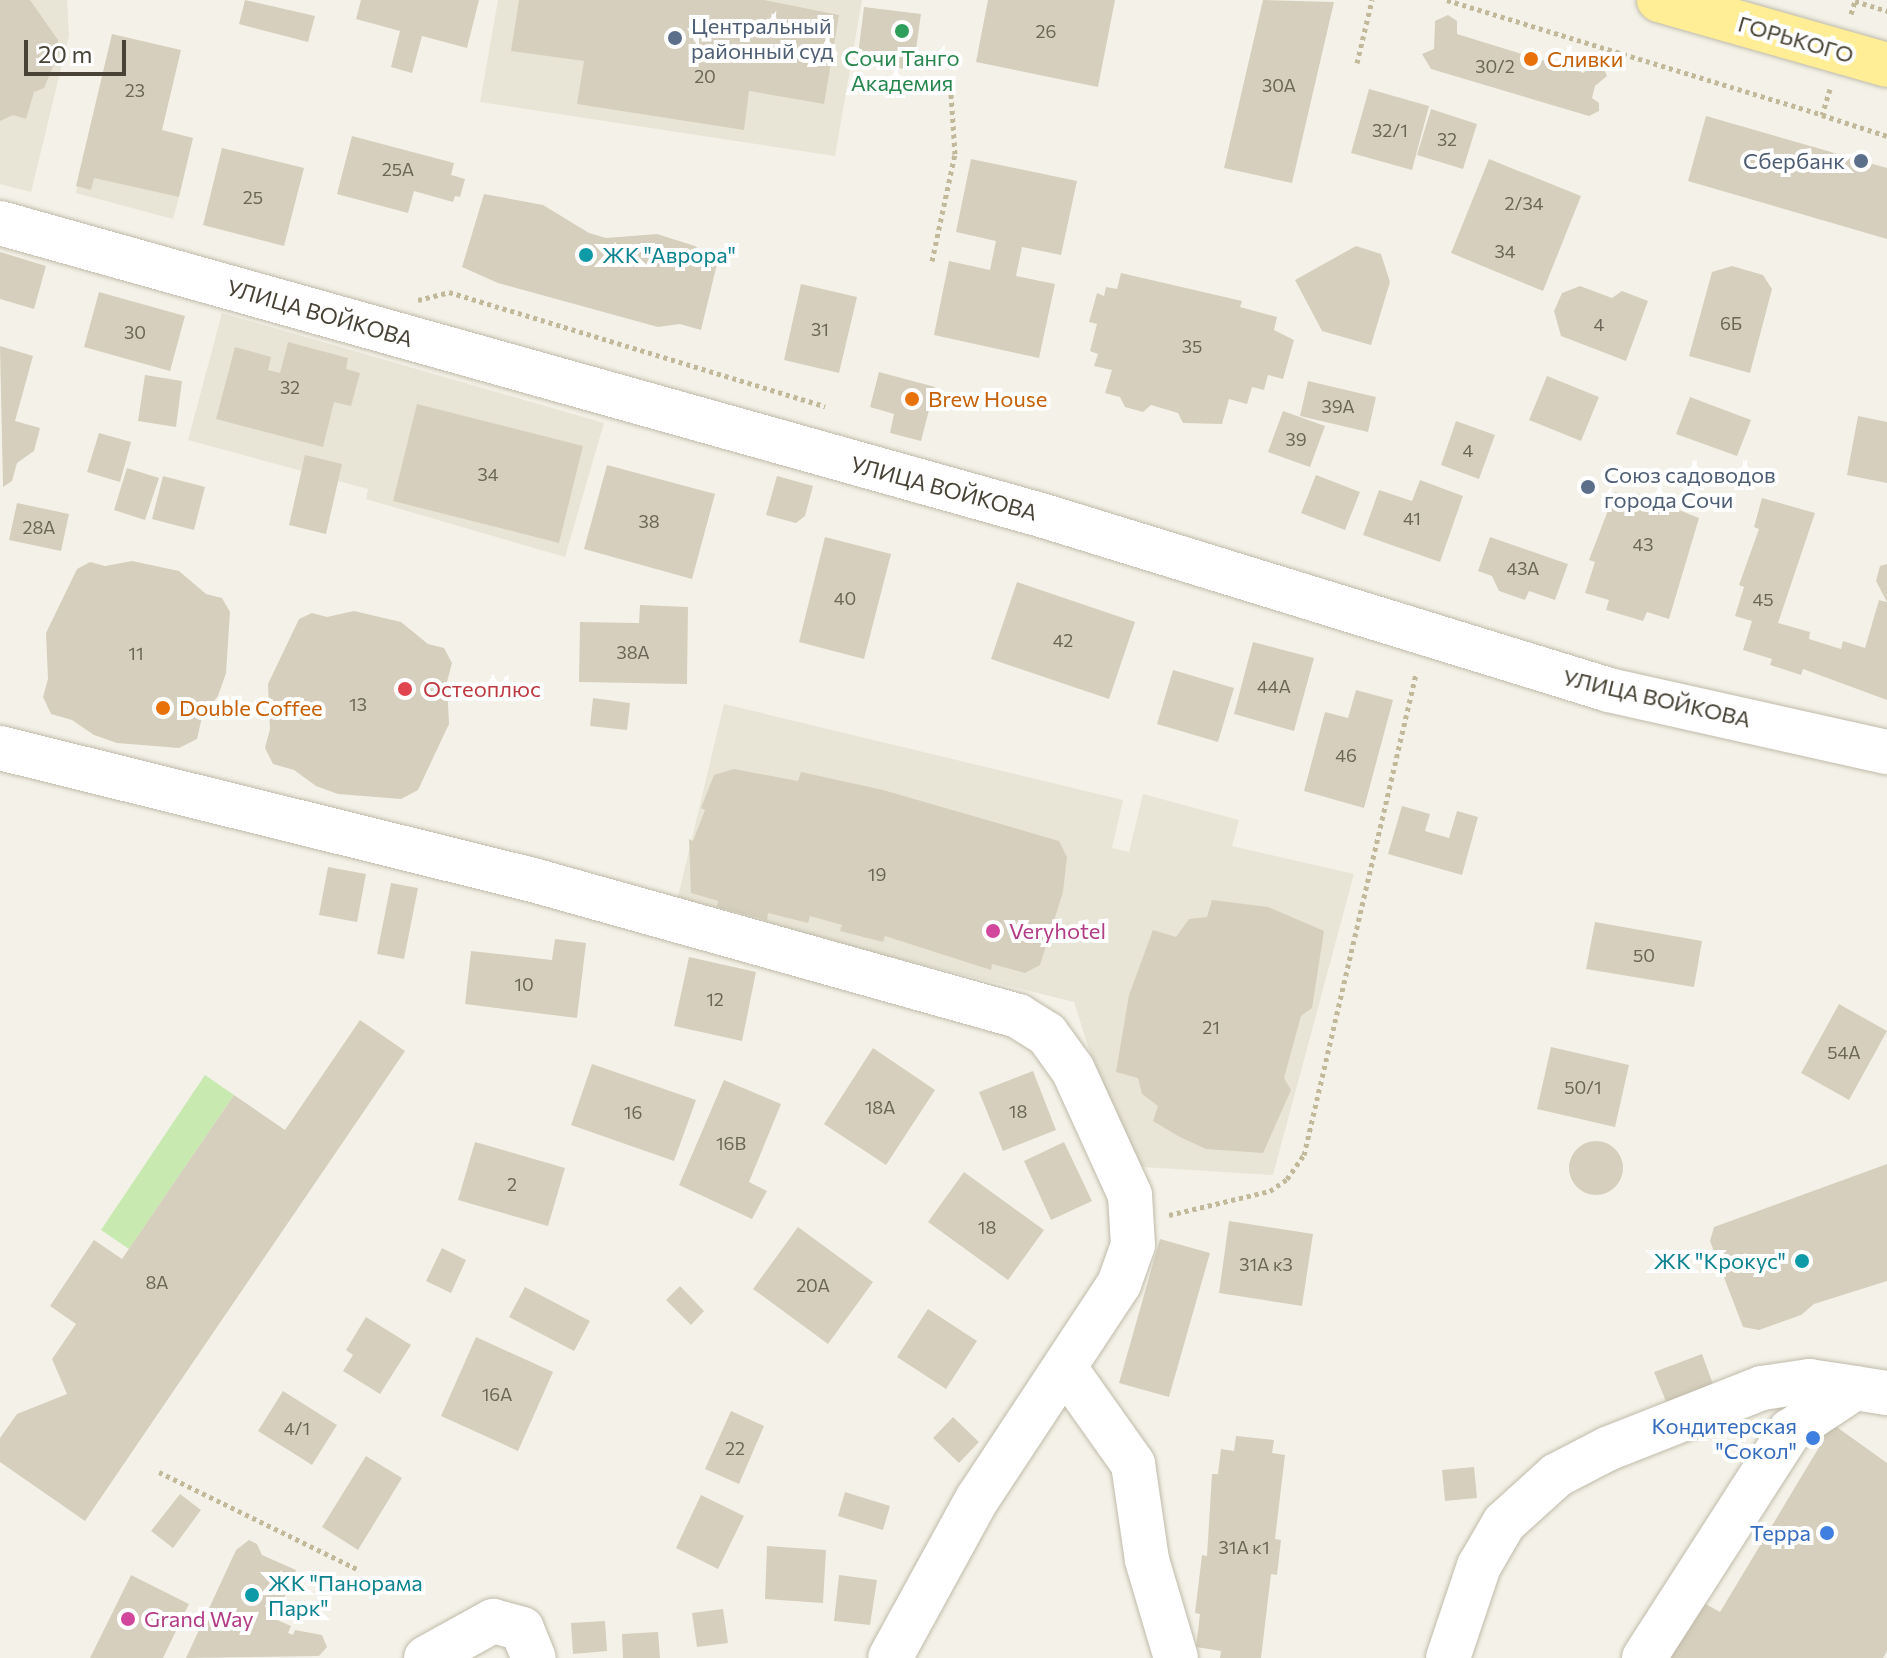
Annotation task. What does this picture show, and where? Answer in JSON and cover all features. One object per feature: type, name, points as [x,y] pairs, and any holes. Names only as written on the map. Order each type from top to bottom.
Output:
[{"type":"main road","name":"ГОРЬКОГО","points":[[1659,0],[1887,65]]},
{"type":"street","name":"УЛИЦА ВОЙКОВА","points":[[0,223],[1041,515],[1609,690],[1887,752]]},
{"type":"street","points":[[0,748],[437,854],[1018,1016],[1047,1034],[1073,1070],[1130,1195],[1135,1223],[1119,1284],[977,1499],[890,1658]]},
{"type":"street","points":[[1065,1368],[1133,1464],[1147,1560],[1176,1658]]},
{"type":"street","points":[[1448,1658],[1479,1566],[1504,1523],[1557,1475],[1607,1449],[1762,1388],[1809,1381],[1871,1390]]},
{"type":"street","points":[[1644,1658],[1790,1431],[1871,1390]]},
{"type":"street","points":[[426,1658],[493,1621],[522,1629],[534,1658]]},
{"type":"path","points":[[1357,63],[1372,0]]},
{"type":"path","points":[[1447,0],[1822,115]]},
{"type":"path","points":[[932,261],[955,154],[950,79]]},
{"type":"path","points":[[413,301],[449,292],[825,406]]},
{"type":"path","points":[[1135,1223],[1270,1191],[1287,1179],[1304,1155],[1425,632]]},
{"type":"path","points":[[159,1472],[357,1569]]},
{"type":"shaded area","points":[[0,0],[67,0],[69,36],[31,192],[0,184]]},
{"type":"shaded area","points":[[498,0],[862,0],[835,156],[480,102]]},
{"type":"shaded area","points":[[79,174],[179,197],[173,219],[76,193]]},
{"type":"shaded area","points":[[222,313],[604,423],[565,557],[366,499],[368,489],[188,440]]},
{"type":"shaded area","points":[[724,704],[1123,800],[1112,848],[1129,852],[1143,794],[1239,820],[1232,846],[1354,874],[1273,1175],[1126,1166],[1074,1002],[676,905]]},
{"type":"green space","points":[[205,1075],[234,1095],[129,1249],[101,1230]]},
{"type":"building","points":[[0,0],[30,0],[58,40],[59,53],[44,88],[34,92],[26,119],[13,115],[0,121]]},
{"type":"building","points":[[245,0],[315,16],[308,42],[239,24]]},
{"type":"building","points":[[361,0],[479,0],[467,48],[422,36],[412,73],[391,67],[400,31],[356,19]]},
{"type":"building","points":[[519,0],[764,0],[839,15],[824,104],[749,91],[744,130],[577,104],[584,61],[511,51]]},
{"type":"building","points":[[988,0],[1115,0],[1098,87],[976,62]]},
{"type":"building","points":[[1263,0],[1334,2],[1292,183],[1224,168]]},
{"type":"building","points":[[864,7],[921,14],[913,70],[857,63]]},
{"type":"building","points":[[1448,15],[1457,21],[1457,34],[1584,73],[1589,62],[1601,62],[1607,76],[1595,86],[1592,98],[1599,103],[1599,111],[1589,116],[1431,69],[1422,54],[1434,49],[1435,21]]},
{"type":"building","points":[[112,34],[181,50],[162,130],[193,138],[179,197],[94,178],[91,190],[76,186]]},
{"type":"building","points":[[1369,89],[1429,106],[1412,170],[1351,153]]},
{"type":"building","points":[[1431,109],[1477,124],[1463,169],[1417,155]]},
{"type":"building","points":[[1706,116],[1887,168],[1887,239],[1688,181]]},
{"type":"building","points":[[352,136],[454,163],[451,175],[465,179],[460,197],[455,196],[453,202],[414,191],[408,213],[337,194]]},
{"type":"building","points":[[222,148],[304,168],[284,246],[203,225]]},
{"type":"building","points":[[971,159],[1077,181],[1061,255],[1022,247],[1016,276],[1055,284],[1039,358],[934,335],[949,261],[990,270],[996,241],[956,232]]},
{"type":"building","points":[[1489,159],[1581,196],[1543,291],[1451,253]]},
{"type":"building","name":"ЖК \"Аврора\"","points":[[484,194],[543,205],[589,233],[606,238],[657,234],[695,246],[717,264],[701,330],[680,324],[658,327],[498,283],[462,267]]},
{"type":"building","points":[[1356,246],[1381,254],[1390,282],[1371,345],[1322,331],[1295,280]]},
{"type":"building","points":[[0,252],[46,266],[34,309],[0,299]]},
{"type":"building","points":[[1732,266],[1763,275],[1772,289],[1750,373],[1689,356],[1712,272]]},
{"type":"building","points":[[1121,273],[1242,301],[1240,307],[1277,317],[1274,330],[1294,340],[1283,379],[1268,375],[1264,390],[1252,387],[1247,404],[1229,399],[1222,424],[1183,423],[1178,413],[1151,405],[1143,412],[1125,407],[1120,397],[1105,393],[1112,370],[1094,366],[1098,354],[1090,351],[1097,324],[1089,322],[1097,293],[1104,296],[1106,287],[1117,289]]},
{"type":"building","points":[[801,284],[857,297],[839,373],[784,360]]},
{"type":"building","points":[[1580,286],[1612,298],[1622,291],[1648,301],[1626,361],[1561,336],[1554,311],[1562,293]]},
{"type":"building","points":[[99,292],[185,316],[170,371],[84,347]]},
{"type":"building","points":[[288,342],[348,358],[346,369],[360,373],[351,406],[334,402],[323,447],[216,419],[235,347],[271,357],[268,370],[280,373]]},
{"type":"building","points":[[0,346],[33,356],[15,421],[40,428],[34,451],[17,463],[12,481],[3,487]]},
{"type":"building","points":[[879,372],[935,387],[921,441],[890,433],[894,414],[870,407]]},
{"type":"building","points":[[145,375],[182,381],[176,427],[138,421]]},
{"type":"building","points":[[1547,376],[1599,397],[1581,441],[1529,420]]},
{"type":"building","points":[[1308,381],[1376,397],[1368,432],[1300,416]]},
{"type":"building","points":[[1690,397],[1751,420],[1737,456],[1676,434]]},
{"type":"building","points":[[417,404],[583,446],[559,543],[393,501]]},
{"type":"building","points":[[1283,411],[1325,426],[1310,467],[1268,452]]},
{"type":"building","points":[[1858,416],[1887,422],[1887,483],[1847,475]]},
{"type":"building","points":[[1456,421],[1495,435],[1479,479],[1441,465]]},
{"type":"building","points":[[99,433],[131,442],[120,482],[87,472]]},
{"type":"building","points":[[305,455],[342,464],[326,534],[289,525]]},
{"type":"building","points":[[607,465],[715,494],[692,579],[584,549]]},
{"type":"building","points":[[127,468],[159,478],[145,520],[114,510]]},
{"type":"building","points":[[1316,475],[1360,492],[1345,530],[1301,513]]},
{"type":"building","points":[[163,476],[205,487],[194,530],[152,519]]},
{"type":"building","points":[[777,476],[813,486],[805,516],[796,523],[766,515]]},
{"type":"building","points":[[1420,480],[1463,496],[1440,562],[1363,535],[1379,490],[1412,501]]},
{"type":"building","points":[[1615,492],[1634,498],[1636,493],[1699,518],[1669,619],[1647,612],[1643,621],[1606,610],[1609,600],[1585,593],[1595,562],[1589,560]]},
{"type":"building","points":[[1762,498],[1815,513],[1778,623],[1810,632],[1809,639],[1841,649],[1843,641],[1865,648],[1879,600],[1887,602],[1887,700],[1803,669],[1801,675],[1770,665],[1772,659],[1743,650],[1752,621],[1735,616],[1744,587],[1739,585],[1759,529],[1754,527]]},
{"type":"building","points":[[17,503],[69,514],[61,551],[9,540]]},
{"type":"building","points":[[825,537],[891,554],[864,659],[799,642]]},
{"type":"building","points":[[1490,537],[1568,564],[1555,600],[1529,591],[1525,600],[1499,591],[1492,576],[1478,571]]},
{"type":"building","points":[[132,561],[179,571],[206,594],[222,598],[230,612],[226,673],[218,696],[202,717],[197,739],[179,748],[117,743],[94,735],[72,720],[51,714],[43,697],[48,679],[46,633],[77,569],[90,562],[105,566]]},
{"type":"building","points":[[1887,564],[1887,602],[1876,581],[1880,566]]},
{"type":"building","points":[[1017,582],[1135,622],[1109,699],[991,659]]},
{"type":"building","points":[[640,605],[688,607],[687,684],[579,682],[580,622],[639,623]]},
{"type":"building","points":[[354,611],[401,622],[428,644],[444,648],[452,663],[447,682],[449,724],[418,790],[401,799],[338,794],[316,786],[294,770],[273,764],[265,748],[270,729],[268,684],[299,619],[312,613],[327,617]]},
{"type":"building","points":[[1253,642],[1314,658],[1294,731],[1234,714]]},
{"type":"building","points":[[1173,670],[1234,688],[1218,742],[1157,724]]},
{"type":"building","points":[[1356,690],[1393,700],[1364,808],[1304,791],[1325,712],[1348,718]]},
{"type":"building","points":[[593,698],[630,703],[627,730],[590,726]]},
{"type":"building","points":[[734,769],[798,781],[801,772],[883,790],[1059,841],[1067,857],[1063,892],[1040,965],[1025,973],[992,964],[991,970],[885,936],[883,942],[840,931],[842,925],[810,916],[808,923],[768,913],[767,920],[717,907],[718,901],[691,893],[689,839],[693,841],[714,775]]},
{"type":"building","points":[[1402,806],[1430,814],[1425,831],[1449,838],[1457,811],[1478,817],[1462,875],[1388,854]]},
{"type":"building","points":[[328,867],[366,874],[357,922],[319,915]]},
{"type":"building","points":[[391,883],[418,888],[404,959],[377,954]]},
{"type":"building","points":[[1212,900],[1268,907],[1324,931],[1312,1008],[1301,1016],[1284,1078],[1291,1090],[1263,1153],[1206,1149],[1178,1136],[1153,1121],[1158,1106],[1142,1094],[1138,1078],[1116,1072],[1129,995],[1153,930],[1176,937],[1189,919],[1207,917]]},
{"type":"building","points":[[1595,922],[1702,941],[1694,987],[1586,969]]},
{"type":"building","points":[[555,939],[586,943],[577,1018],[465,1004],[471,951],[552,960]]},
{"type":"building","points":[[689,957],[756,972],[742,1041],[674,1026]]},
{"type":"building","points":[[1839,1004],[1887,1031],[1849,1100],[1801,1073]]},
{"type":"building","points":[[360,1020],[405,1051],[85,1521],[0,1462],[0,1438],[17,1414],[67,1394],[52,1359],[76,1324],[50,1306],[94,1240],[122,1259],[234,1095],[285,1130]]},
{"type":"building","points":[[1551,1047],[1629,1065],[1615,1127],[1537,1109]]},
{"type":"building","points":[[873,1048],[935,1090],[886,1165],[824,1124]]},
{"type":"building","points":[[592,1064],[696,1100],[674,1161],[571,1125]]},
{"type":"building","points":[[1033,1071],[1056,1130],[1003,1151],[979,1092]]},
{"type":"building","points":[[724,1080],[781,1104],[749,1182],[767,1191],[752,1219],[679,1185]]},
{"type":"building","points":[[1596,1141],[1615,1149],[1623,1168],[1615,1187],[1596,1195],[1577,1187],[1569,1168],[1577,1149]]},
{"type":"building","points":[[475,1142],[565,1168],[548,1226],[458,1200]]},
{"type":"building","points":[[1064,1142],[1092,1201],[1051,1220],[1024,1161]]},
{"type":"building","name":"ЖК \"Крокус\"","points":[[1887,1164],[1887,1281],[1814,1304],[1801,1315],[1759,1330],[1743,1327],[1710,1241],[1714,1227]]},
{"type":"building","points":[[964,1172],[1044,1230],[1008,1280],[928,1222]]},
{"type":"building","points":[[1229,1221],[1313,1234],[1302,1306],[1219,1293]]},
{"type":"building","points":[[798,1227],[873,1282],[828,1344],[753,1289]]},
{"type":"building","points":[[1160,1239],[1210,1253],[1169,1397],[1119,1383]]},
{"type":"building","points":[[442,1248],[466,1260],[451,1293],[426,1281]]},
{"type":"building","points":[[680,1286],[704,1311],[691,1325],[666,1300]]},
{"type":"building","points":[[525,1287],[590,1321],[574,1351],[509,1317]]},
{"type":"building","points":[[928,1309],[977,1341],[946,1389],[897,1357]]},
{"type":"building","points":[[366,1317],[411,1345],[380,1394],[343,1371],[353,1355],[346,1350]]},
{"type":"building","points":[[476,1337],[553,1372],[518,1451],[441,1416]]},
{"type":"building","points":[[1702,1354],[1714,1387],[1667,1404],[1654,1372]]},
{"type":"building","points":[[283,1391],[337,1425],[312,1465],[258,1431]]},
{"type":"building","points":[[731,1411],[764,1426],[739,1484],[705,1469]]},
{"type":"building","points":[[953,1417],[979,1442],[959,1463],[933,1438]]},
{"type":"building","name":"Терра","points":[[1827,1420],[1887,1463],[1887,1651],[1883,1658],[1670,1658],[1704,1603],[1720,1612],[1821,1444],[1813,1438]]},
{"type":"building","points":[[1236,1436],[1274,1440],[1272,1453],[1285,1455],[1275,1539],[1281,1540],[1277,1575],[1271,1574],[1261,1658],[1220,1658],[1221,1651],[1196,1647],[1200,1614],[1195,1613],[1202,1555],[1207,1556],[1212,1474],[1218,1474],[1221,1449],[1234,1451]]},
{"type":"building","points":[[366,1456],[402,1478],[358,1550],[322,1527]]},
{"type":"building","points":[[1474,1467],[1477,1498],[1445,1501],[1442,1470]]},
{"type":"building","points":[[845,1492],[890,1506],[883,1530],[838,1516]]},
{"type":"building","points":[[180,1494],[201,1510],[173,1548],[151,1531]]},
{"type":"building","points":[[701,1495],[744,1516],[718,1569],[676,1548]]},
{"type":"building","name":"ЖК \"Панорама Парк\"","points":[[249,1540],[257,1544],[262,1555],[296,1570],[275,1619],[291,1626],[288,1633],[293,1635],[295,1630],[322,1635],[327,1647],[319,1656],[186,1658],[236,1550]]},
{"type":"building","points":[[767,1546],[826,1550],[823,1603],[765,1599]]},
{"type":"building","points":[[131,1575],[189,1604],[163,1658],[90,1658]]},
{"type":"building","points":[[839,1575],[877,1580],[870,1625],[834,1621]]},
{"type":"building","points":[[723,1609],[728,1643],[697,1647],[692,1613]]},
{"type":"building","points":[[605,1621],[607,1651],[573,1654],[571,1623]]},
{"type":"building","points":[[658,1632],[660,1658],[623,1658],[622,1634]]},
{"type":"place","name":"Сочи Танго Академия","points":[[902,31]]},
{"type":"place","name":"Центральный районный суд","points":[[675,38]]},
{"type":"place","name":"Сливки","points":[[1531,59]]},
{"type":"place","name":"Сбербанк","points":[[1861,161]]},
{"type":"place","name":"ЖК \"Аврора\"","points":[[586,255]]},
{"type":"place","name":"Brew House","points":[[912,399]]},
{"type":"place","name":"Союз садоводов города Сочи","points":[[1588,487]]},
{"type":"place","name":"Остеоплюс","points":[[405,689]]},
{"type":"place","name":"Double Coffee","points":[[163,708]]},
{"type":"place","name":"Veryhotel","points":[[993,931]]},
{"type":"place","name":"ЖК \"Крокус\"","points":[[1802,1261]]},
{"type":"place","name":"Кондитерская \"Сокол\"","points":[[1813,1438]]},
{"type":"place","name":"Терра","points":[[1827,1533]]},
{"type":"place","name":"ЖК \"Панорама Парк\"","points":[[252,1595]]},
{"type":"place","name":"Grand Way","points":[[128,1619]]}]
